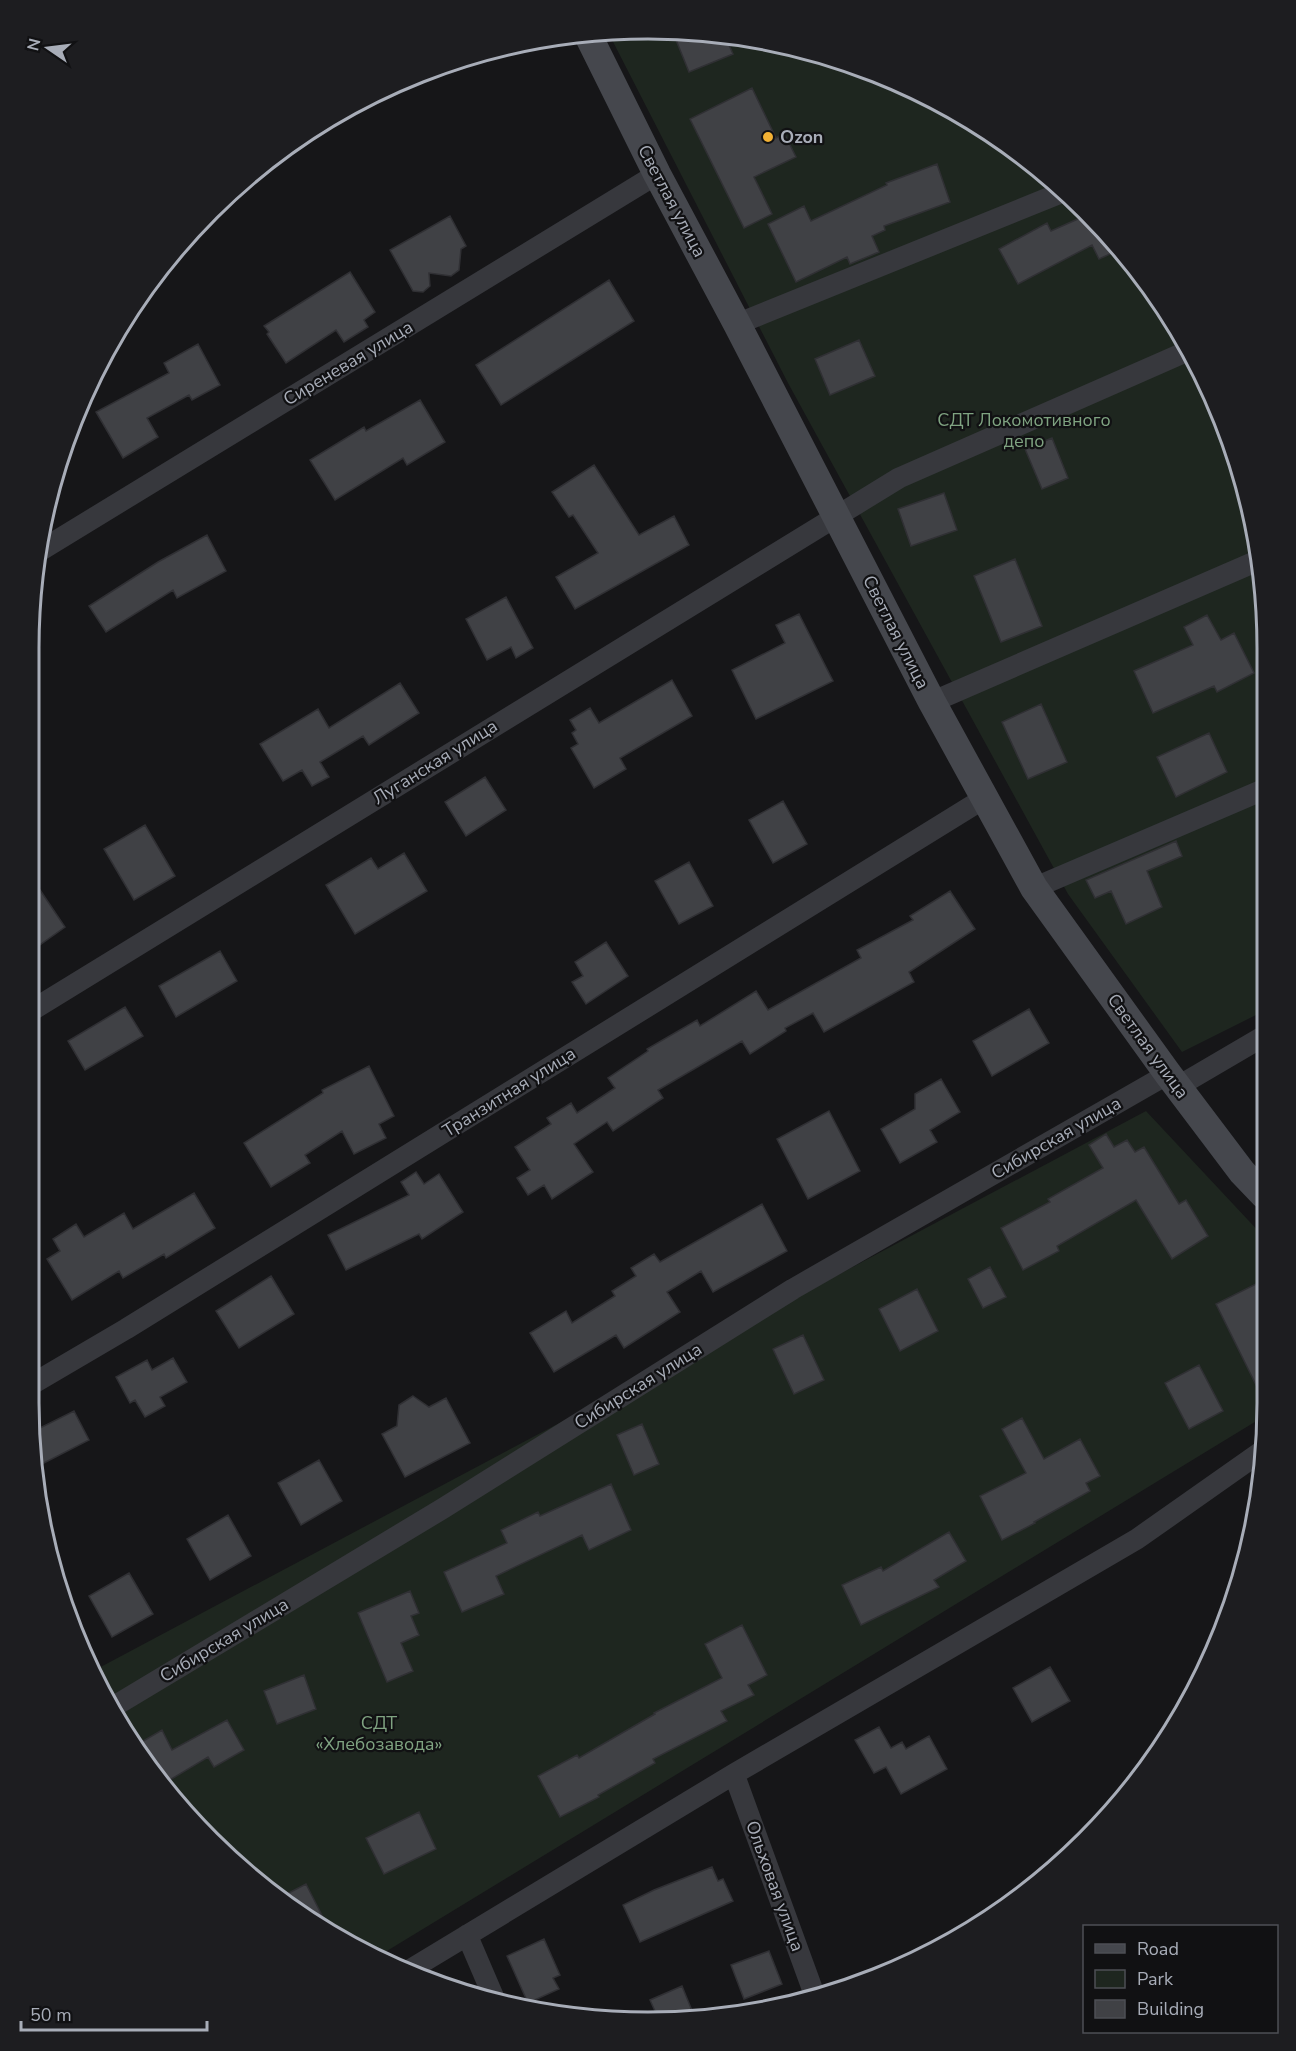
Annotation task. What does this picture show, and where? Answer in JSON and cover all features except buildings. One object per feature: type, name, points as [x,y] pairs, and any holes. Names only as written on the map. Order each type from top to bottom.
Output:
[{"type":"street","name":"Светлая улица","points":[[591,42],[657,174],[932,702],[983,799],[1034,888],[1172,1080],[1242,1172],[1257,1187]]},
{"type":"street","name":"Сиреневая улица","points":[[48,546],[657,174]]},
{"type":"street","points":[[737,324],[1055,195]]},
{"type":"street","name":"Луганская улица","points":[[39,1006],[899,478],[1181,354]]},
{"type":"street","points":[[932,702],[1251,564]]},
{"type":"street","points":[[1034,888],[1257,792]]},
{"type":"street","name":"Транзитная улица","points":[[39,1380],[126,1329],[983,799]]},
{"type":"street","name":"Сибирская улица","points":[[119,1704],[452,1502],[793,1289],[1172,1080],[1257,1039]]},
{"type":"street","points":[[416,1966],[734,1774],[1137,1539],[1255,1456]]},
{"type":"street","name":"Ольховая улица","points":[[734,1774],[812,1989]]},
{"type":"street","points":[[467,1935],[491,1991]]},
{"type":"green space","name":"СДТ Локомотивного депо","points":[[612,40],[688,40],[767,51],[844,71],[917,102],[986,142],[1050,190],[1106,246],[1154,310],[1194,379],[1225,452],[1245,529],[1252,569],[1257,648],[1257,1014],[1182,1052],[1068,894],[788,383]]},
{"type":"green space","name":"СДТ «Хлебозавода»","points":[[1146,1111],[1257,1230],[1257,1421],[385,1952],[343,1930],[277,1886],[217,1834],[165,1774],[121,1708],[100,1667]]},
{"type":"place","name":"Ozon","points":[[768,137]]}]
